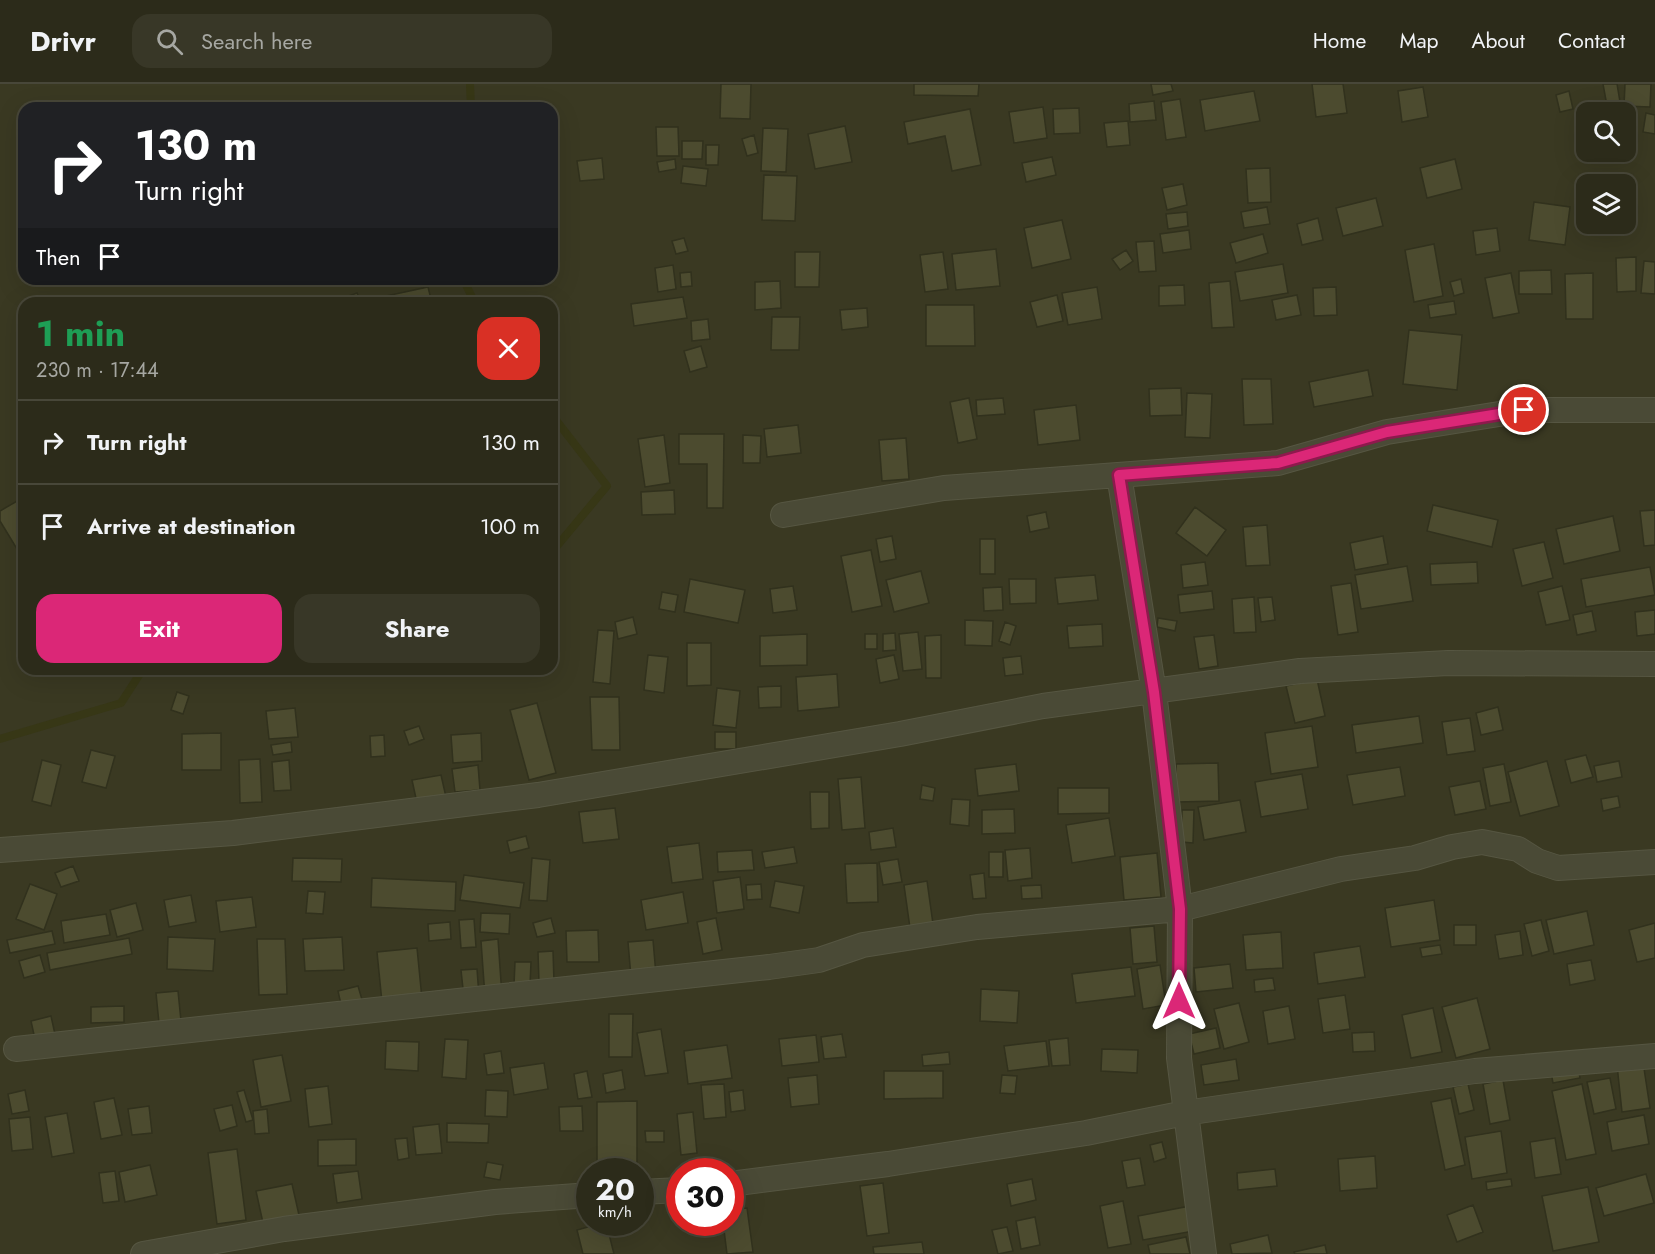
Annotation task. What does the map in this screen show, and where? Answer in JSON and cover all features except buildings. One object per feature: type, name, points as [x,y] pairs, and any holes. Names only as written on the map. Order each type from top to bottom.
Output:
[{"type":"street","points":[[783,515],[944,488],[1278,463],[1387,432],[1524,410],[1655,411]]},
{"type":"street","points":[[1119,475],[1154,692],[1180,909],[1179,1058],[1204,1254]]},
{"type":"street","points":[[0,850],[233,833],[538,795],[900,734],[1043,706],[1300,671],[1448,663],[1655,664]]},
{"type":"street","points":[[16,1049],[819,960],[864,945],[976,927],[1180,909],[1341,870],[1415,858],[1482,842],[1518,849],[1537,861],[1558,868],[1655,862]]},
{"type":"street","points":[[744,1182],[888,1164],[1086,1133],[1185,1113],[1475,1071],[1655,1056]]},
{"type":"street","points":[[143,1254],[284,1229],[495,1202],[576,1196]]},
{"type":"waterway","points":[[470,84],[471,102]]},
{"type":"waterway","points":[[466,285],[472,297]]},
{"type":"waterway","points":[[558,423],[607,486],[558,545]]},
{"type":"waterway","points":[[0,739],[121,703],[139,675]]},
{"type":"route","points":[[1179,1001],[1180,909],[1154,692],[1119,475],[1278,463],[1387,432],[1524,410]]}]
